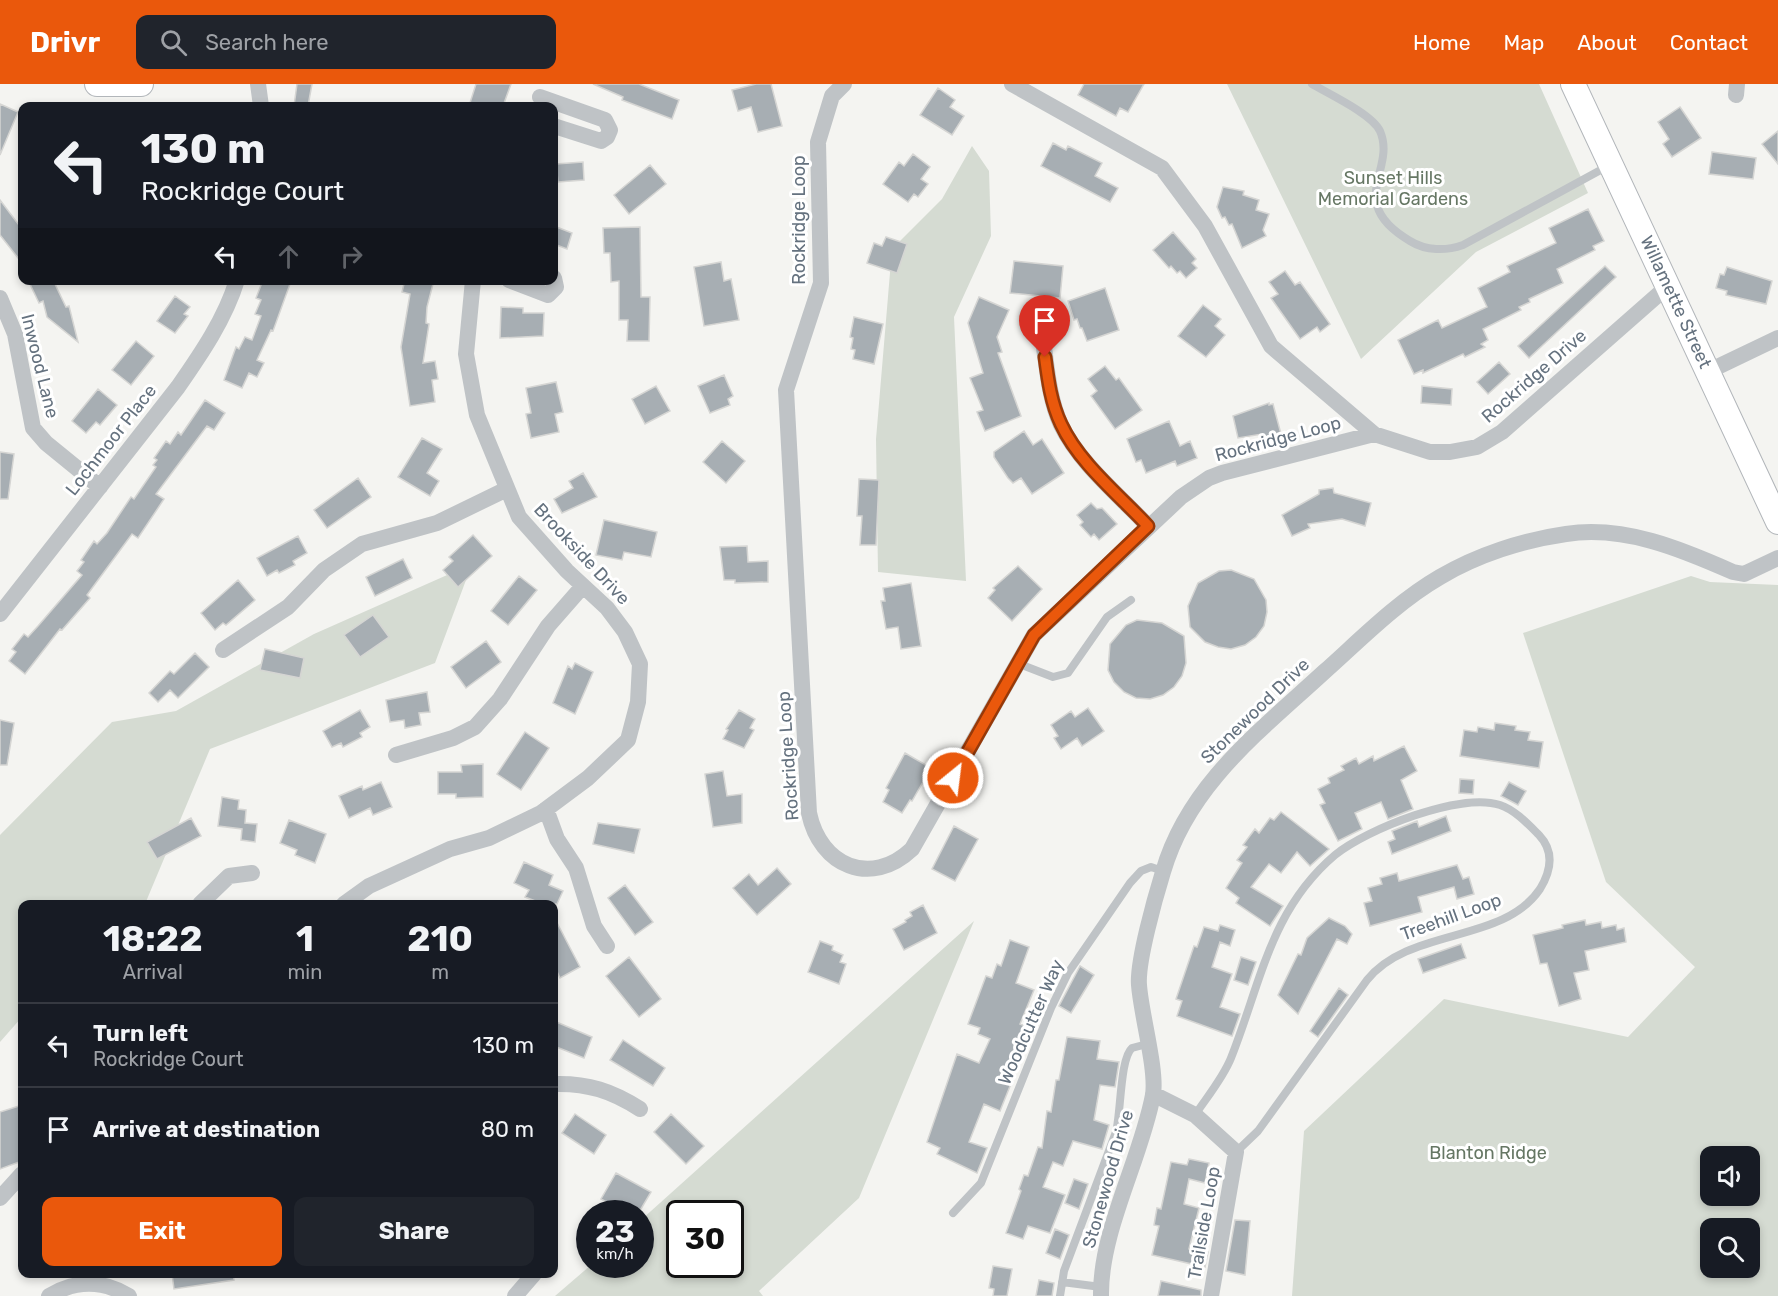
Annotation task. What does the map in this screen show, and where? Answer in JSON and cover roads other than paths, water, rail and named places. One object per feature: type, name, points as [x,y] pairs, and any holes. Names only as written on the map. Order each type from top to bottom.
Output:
[{"type":"main road","points":[[97,84],[141,84]]},
{"type":"main road","name":"Willamette Street","points":[[1573,84],[1778,522]]},
{"type":"street","points":[[258,84],[260,102]]},
{"type":"street","name":"Rockridge Loop","points":[[844,84],[832,96],[818,142],[821,283],[786,390],[809,813],[818,840],[825,849],[847,866],[870,869],[892,864],[912,849],[1017,663],[1040,628],[1181,497],[1209,478],[1374,434]]},
{"type":"street","name":"Rockridge Loop","points":[[1012,84],[1162,168],[1205,226],[1271,346],[1374,434]]},
{"type":"street","points":[[541,96],[557,102]]},
{"type":"street","points":[[558,102],[605,120],[610,130],[607,137],[601,141],[558,127]]},
{"type":"street","name":"Lochmoor Place","points":[[0,614],[204,349],[235,285]]},
{"type":"street","name":"Brookside Drive","points":[[350,900],[369,886],[450,849],[489,838],[546,809],[588,778],[628,740],[638,702],[640,664],[625,632],[607,608],[583,586],[519,517],[477,415],[466,354],[473,285]]},
{"type":"street","points":[[522,285],[548,295],[556,285]]},
{"type":"street","name":"Rockridge Drive","points":[[1374,434],[1430,452],[1462,452],[1483,444],[1512,424],[1668,286]]},
{"type":"street","name":"Inwood Lane","points":[[0,298],[18,344],[33,428],[46,443],[100,487]]},
{"type":"street","points":[[1709,371],[1778,338]]},
{"type":"street","points":[[1043,340],[1050,392],[1062,425],[1084,459],[1148,526]]},
{"type":"street","points":[[1324,447],[1347,434],[1352,426],[1335,402]]},
{"type":"street","points":[[223,650],[288,607],[324,570],[362,544],[437,523],[507,489]]},
{"type":"street","name":"Stonewood Drive","points":[[1101,1291],[1103,1264],[1153,1094],[1139,972],[1163,871],[1180,829],[1196,801],[1237,752],[1405,600],[1468,562],[1533,541],[1567,533],[1596,532],[1661,543],[1733,572],[1744,574],[1778,558]]},
{"type":"street","points":[[396,756],[453,738],[475,727],[500,699],[548,626],[583,586]]},
{"type":"street","points":[[546,809],[557,838],[576,868],[594,926],[607,946]]},
{"type":"street","points":[[204,900],[229,876],[252,873]]},
{"type":"street","points":[[558,1084],[597,1087],[619,1095],[640,1109]]},
{"type":"street","name":"Trailside Loop","points":[[1153,1094],[1195,1115],[1236,1152],[1211,1296]]},
{"type":"street","points":[[0,1198],[18,1178]]},
{"type":"street","points":[[515,1296],[531,1278]]},
{"type":"street","points":[[49,1296],[65,1288],[88,1283],[112,1287],[129,1296]]},
{"type":"lane","points":[[1312,84],[1376,125],[1383,145],[1375,191],[1378,208],[1391,227],[1402,236],[1425,247],[1446,249],[1463,244],[1611,165]]},
{"type":"lane","points":[[1017,663],[1053,677],[1068,673],[1107,617],[1131,600]]},
{"type":"lane","name":"Treehill Loop","points":[[1195,1115],[1231,1059],[1266,952],[1278,929],[1303,888],[1335,856],[1372,834],[1449,804],[1481,802],[1498,804],[1528,824],[1542,838],[1550,854],[1547,874],[1534,897],[1511,914],[1406,951],[1381,965],[1367,980],[1258,1131],[1236,1152]]},
{"type":"lane","name":"Woodcutter Way","points":[[953,1213],[981,1183],[1051,1008],[1073,965],[1136,876],[1151,867],[1163,871]]},
{"type":"lane","points":[[1060,1296],[1062,1282],[1116,1132],[1125,1057],[1132,1048],[1147,1044]]},
{"type":"lane","points":[[1062,1282],[1101,1291]]},
{"type":"park label","name":"Sunset Hills Memorial Gardens","points":[[1393,188]]},
{"type":"park label","name":"Blanton Ridge","points":[[1488,1153]]}]
